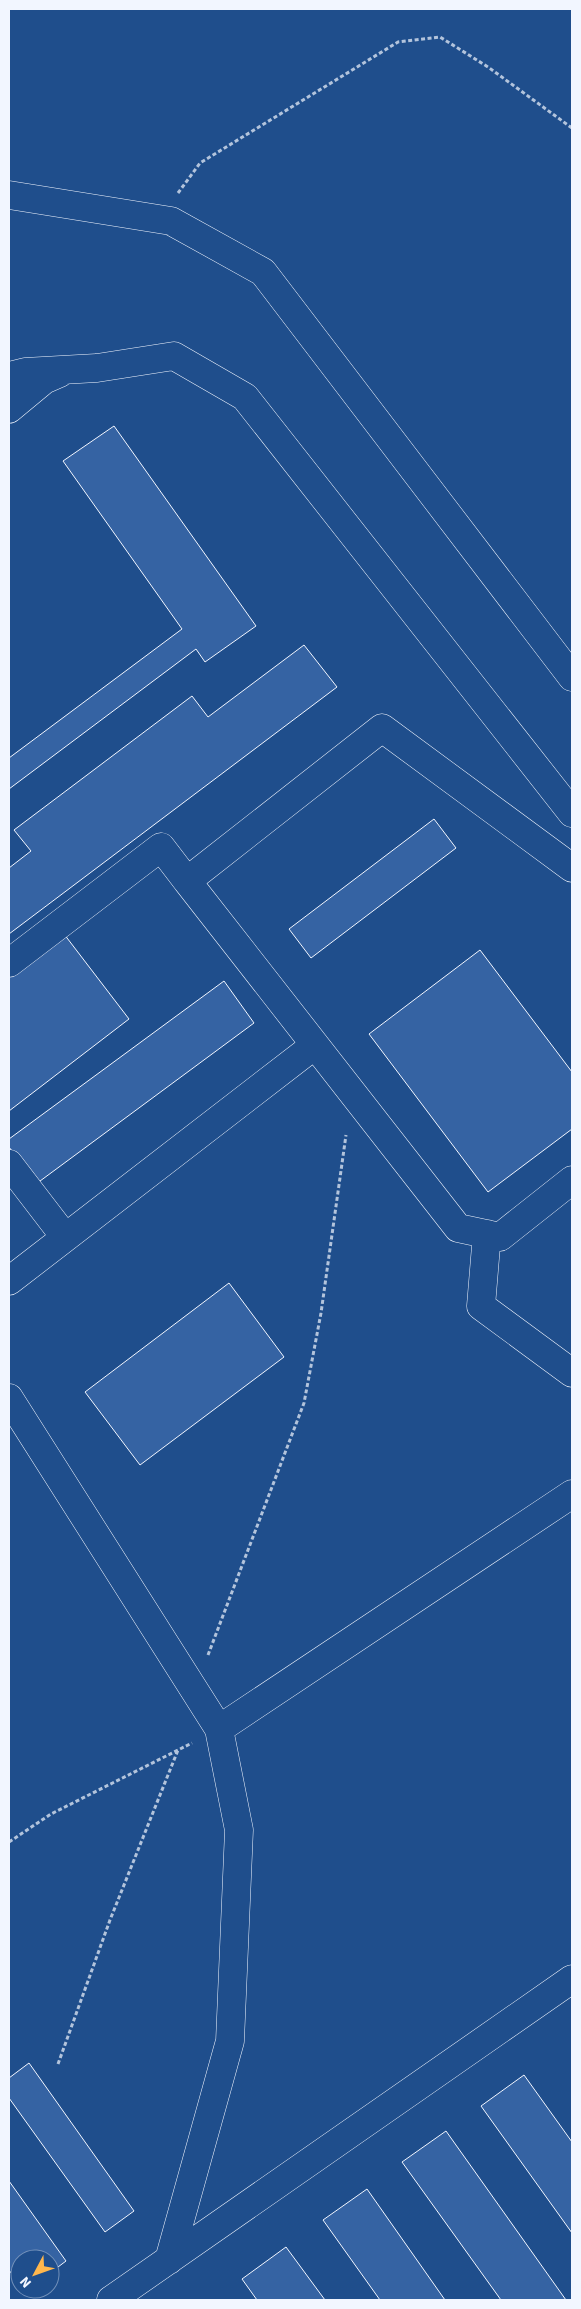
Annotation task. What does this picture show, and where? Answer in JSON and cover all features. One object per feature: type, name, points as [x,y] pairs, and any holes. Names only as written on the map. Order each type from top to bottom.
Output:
[{"type":"street","points":[[9,195],[171,221],[263,272],[572,677]]},
{"type":"street","points":[[9,376],[25,372],[97,368],[174,356],[245,397],[572,813]]},
{"type":"street","points":[[9,409],[17,399],[44,380],[69,369]]},
{"type":"street","points":[[187,881],[382,728],[572,868]]},
{"type":"street","points":[[9,963],[161,848],[458,1228],[500,1237],[572,1180]]},
{"type":"street","points":[[9,1281],[315,1045]]},
{"type":"street","points":[[9,1164],[65,1237]]},
{"type":"street","points":[[487,1234],[481,1306],[572,1373]]},
{"type":"street","points":[[9,1398],[219,1729],[239,1830],[230,2041],[169,2260]]},
{"type":"street","points":[[219,1729],[572,1494]]},
{"type":"street","points":[[125,2296],[169,2260],[572,1979]]},
{"type":"path","points":[[160,219],[200,164],[398,42],[440,37],[488,67],[572,128]]},
{"type":"path","points":[[194,1691],[255,1526],[304,1403],[321,1313],[352,1091]]},
{"type":"path","points":[[9,1842],[51,1814],[219,1729]]},
{"type":"path","points":[[58,2064],[110,1920],[178,1750]]},
{"type":"building","points":[[114,426],[256,626],[205,662],[196,649],[9,789],[9,758],[182,629],[63,461]]},
{"type":"building","points":[[304,645],[337,687],[9,934],[9,868],[31,851],[14,830],[192,696],[208,717]]},
{"type":"building","points":[[434,819],[456,848],[311,958],[289,929]]},
{"type":"building","points":[[64,934],[129,1019],[9,1111],[9,976]]},
{"type":"building","points":[[480,950],[572,1072],[572,1129],[488,1192],[369,1034]]},
{"type":"building","points":[[224,981],[254,1023],[36,1184],[9,1147],[9,1139]]},
{"type":"building","points":[[229,1283],[284,1357],[140,1465],[85,1392]]},
{"type":"building","points":[[29,2063],[134,2211],[105,2232],[9,2098],[9,2078]]},
{"type":"building","points":[[524,2075],[572,2142],[572,2233],[481,2106]]},
{"type":"building","points":[[446,2131],[566,2300],[501,2300],[402,2162]]},
{"type":"building","points":[[9,2181],[57,2249],[10,2249],[10,2271]]},
{"type":"building","points":[[367,2189],[445,2300],[380,2300],[323,2220]]},
{"type":"building","points":[[286,2247],[325,2300],[257,2300],[242,2279]]},
{"type":"building","points":[[60,2253],[66,2261],[60,2266]]}]
